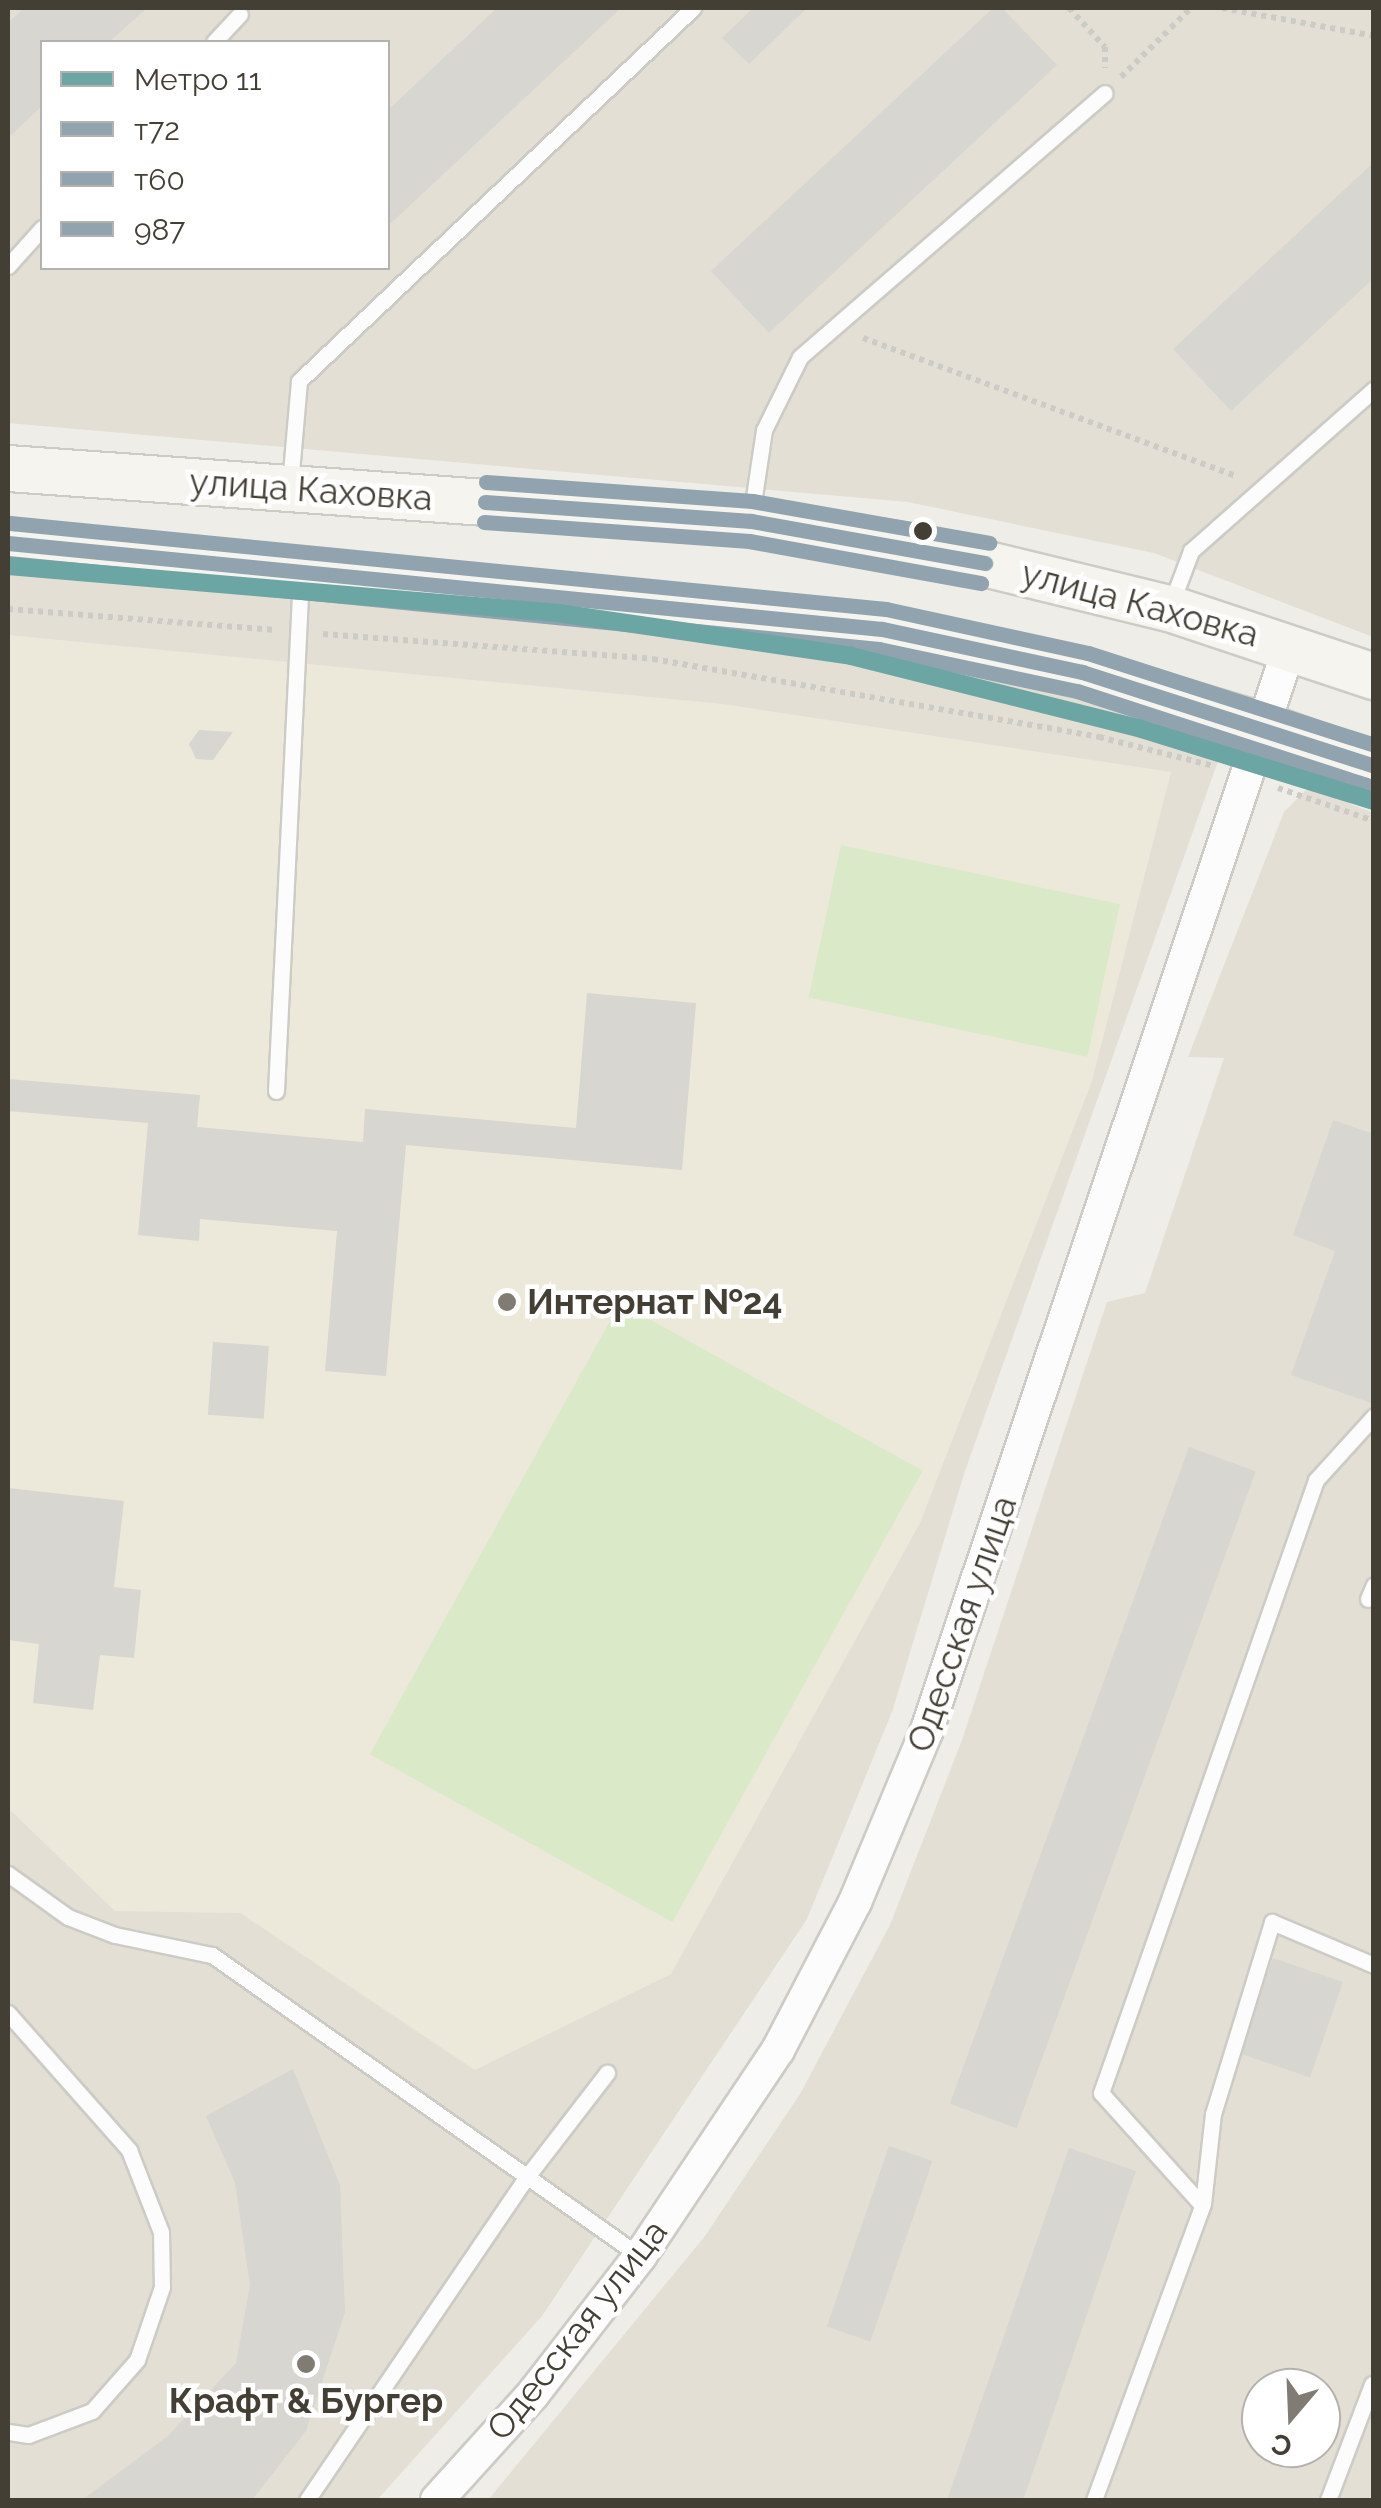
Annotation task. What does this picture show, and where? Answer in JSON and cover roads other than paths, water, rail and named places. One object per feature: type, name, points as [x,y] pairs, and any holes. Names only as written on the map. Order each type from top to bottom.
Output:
[{"type":"main road","name":"улица Каховка","points":[[8,468],[751,521],[922,548],[1169,608],[1374,676]]},
{"type":"main road","points":[[8,543],[882,629],[1082,672],[1264,726],[1374,766]]},
{"type":"street","name":"Одесская улица","points":[[437,2500],[533,2394],[640,2256],[778,2050],[855,1902],[927,1730],[1290,646]]},
{"type":"lane","points":[[289,488],[299,381],[694,8]]},
{"type":"lane","points":[[216,40],[240,14]]},
{"type":"lane","points":[[751,521],[764,430],[800,357],[1105,93]]},
{"type":"lane","points":[[8,266],[40,230]]},
{"type":"lane","points":[[1169,608],[1191,550],[1374,389]]},
{"type":"lane","points":[[276,1091],[302,570]]},
{"type":"lane","points":[[1201,2204],[1101,2093],[1316,1480],[1374,1416]]},
{"type":"lane","points":[[8,1874],[68,1918],[115,1935],[212,1954],[640,2256]]},
{"type":"lane","points":[[1094,2500],[1201,2204],[1213,2114],[1272,1922],[1374,1965]]},
{"type":"lane","points":[[8,2013],[128,2150],[162,2232],[162,2287],[136,2360],[92,2411],[28,2435],[8,2432]]},
{"type":"lane","points":[[307,2500],[526,2178],[607,2073]]},
{"type":"lane","points":[[1328,2500],[1372,2384]]},
{"type":"metro line","name":"11","points":[[8,566],[558,613],[851,656],[1141,729],[1374,801]]},
{"type":"place","name":"Интернат №24","points":[[507,1302]]},
{"type":"place","name":"Крафт & Бургер","points":[[306,2364]]}]
